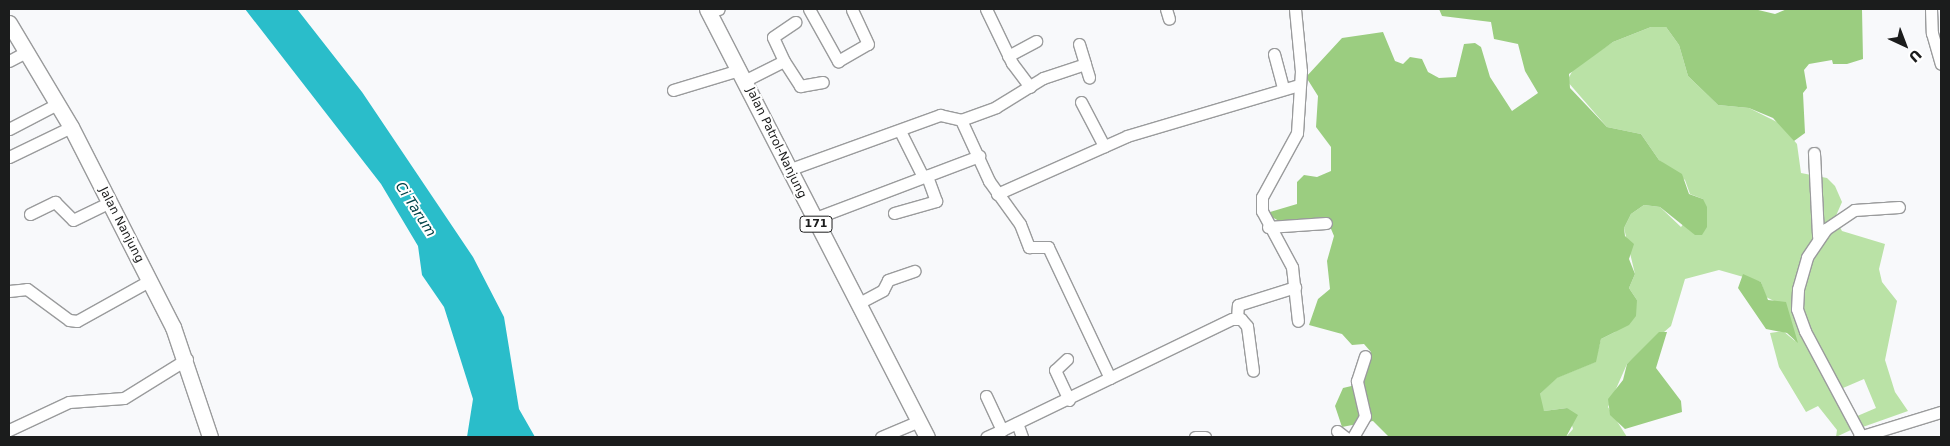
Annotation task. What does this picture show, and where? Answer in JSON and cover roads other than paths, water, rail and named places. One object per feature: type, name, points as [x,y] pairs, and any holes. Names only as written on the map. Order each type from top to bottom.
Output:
[{"type":"main road","name":"Jalan Patrol-Nanjung","points":[[712,10],[788,170],[928,437]]},
{"type":"main road","name":"Jalan Nanjung","points":[[9,24],[70,126],[110,202],[187,360],[210,437]]},
{"type":"street","points":[[809,9],[838,61],[868,44],[854,9]]},
{"type":"street","points":[[988,9],[1008,56],[1030,86]]},
{"type":"street","points":[[1295,9],[1299,85],[1294,145],[1262,197],[1268,227],[1288,257],[1295,286],[1298,321]]},
{"type":"street","points":[[1931,9],[1932,33],[1941,64]]},
{"type":"street","points":[[795,22],[773,35],[784,61],[800,86],[823,82]]},
{"type":"street","points":[[1008,56],[1036,40]]},
{"type":"street","points":[[1079,44],[1089,77]]},
{"type":"street","points":[[9,61],[26,52]]},
{"type":"street","points":[[1274,54],[1283,88]]},
{"type":"street","points":[[672,90],[742,75],[784,61]]},
{"type":"street","points":[[788,170],[943,114],[953,121],[961,120],[996,107],[1030,86],[1085,64]]},
{"type":"street","points":[[997,194],[1104,146],[1283,88],[1299,85]]},
{"type":"street","points":[[1081,102],[1104,146]]},
{"type":"street","points":[[9,129],[57,104]]},
{"type":"street","points":[[961,120],[997,194],[1020,224],[1031,250],[1048,247],[1110,378]]},
{"type":"street","points":[[9,158],[70,126]]},
{"type":"street","points":[[894,213],[938,205],[925,176],[900,130]]},
{"type":"street","points":[[1814,152],[1818,236],[1802,274],[1797,309],[1860,437],[1941,412]]},
{"type":"street","points":[[814,219],[979,156]]},
{"type":"street","points":[[30,214],[55,202],[73,220],[110,202]]},
{"type":"street","points":[[1818,236],[1854,210],[1899,207]]},
{"type":"street","points":[[1268,227],[1326,223]]},
{"type":"street","points":[[859,303],[882,290],[888,280],[914,270]]},
{"type":"street","points":[[9,290],[28,289],[69,320],[77,321],[149,282]]},
{"type":"street","points":[[1236,318],[1238,305],[1295,286]]},
{"type":"street","points":[[986,437],[1069,400],[1110,378],[1236,318]]},
{"type":"street","points":[[1236,318],[1244,322],[1252,342],[1252,371]]},
{"type":"street","points":[[1353,437],[1365,416],[1357,381],[1365,356]]},
{"type":"street","points":[[1067,359],[1055,370],[1069,400]]},
{"type":"street","points":[[9,430],[69,402],[124,398],[187,360]]},
{"type":"street","points":[[986,396],[1002,430]]},
{"type":"street","points":[[881,437],[919,421]]},
{"type":"street","points":[[1018,423],[1022,437]]},
{"type":"street","points":[[1195,437],[1205,437]]},
{"type":"water","name":"Ci Tarum","points":[[245,9],[297,9],[362,92],[473,257],[504,317],[519,409],[535,437],[467,437],[473,399],[444,307],[422,275],[418,246],[381,184]]}]
